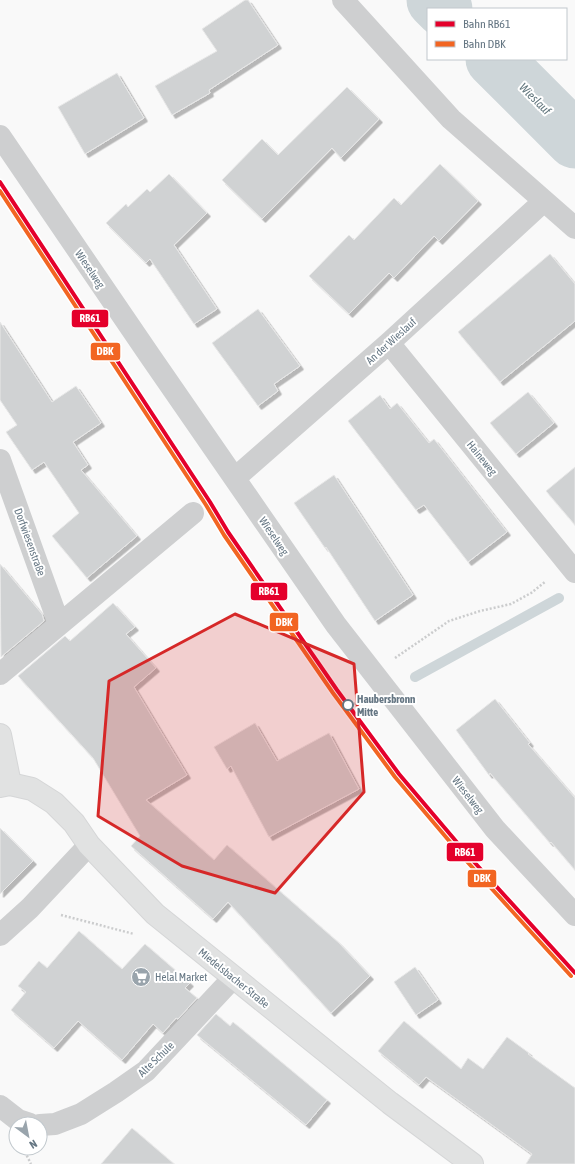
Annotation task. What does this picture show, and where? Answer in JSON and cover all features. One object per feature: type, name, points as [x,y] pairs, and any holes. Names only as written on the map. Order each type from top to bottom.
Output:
[{"type":"street","points":[[343,0],[451,119],[575,228]]},
{"type":"street","name":"Wieselweg","points":[[0,136],[331,618],[495,829],[575,915]]},
{"type":"street","name":"An der Wieslauf","points":[[235,478],[389,343],[544,201]]},
{"type":"street","name":"Haineweg","points":[[389,343],[572,568]]},
{"type":"street","name":"Dorfwiesenstraße","points":[[0,460],[59,624]]},
{"type":"street","points":[[0,674],[193,513]]},
{"type":"street","points":[[0,735],[5,785]]},
{"type":"street","name":"Miedelsbacher Straße","points":[[5,785],[32,789],[54,803],[74,823],[89,845],[155,914],[390,1103],[472,1164]]},
{"type":"street","points":[[0,935],[30,908],[89,845]]},
{"type":"street","name":"Alte Schule","points":[[48,1124],[55,1124],[81,1114],[146,1071],[234,978]]},
{"type":"street","points":[[0,1106],[13,1116]]},
{"type":"path","points":[[374,673],[449,621],[480,611],[511,604],[572,568]]},
{"type":"path","points":[[30,908],[135,934],[155,914]]},
{"type":"highlighted area","points":[[235,614],[354,664],[364,792],[275,893],[182,866],[98,816],[109,681]]},
{"type":"building","points":[[245,0],[248,0],[278,45],[209,90],[210,93],[172,115],[155,86],[217,51],[202,29]]},
{"type":"building","points":[[117,73],[144,118],[85,154],[58,107]]},
{"type":"building","points":[[347,87],[379,119],[341,158],[332,148],[262,219],[222,180],[262,139],[278,155]]},
{"type":"building","points":[[440,164],[478,201],[439,241],[434,236],[394,278],[389,273],[349,314],[309,276],[349,235],[354,240],[394,198],[401,205]]},
{"type":"building","points":[[169,174],[207,213],[174,245],[217,309],[194,324],[150,259],[146,263],[106,223],[126,204],[128,207],[147,189],[150,192]]},
{"type":"building","points":[[550,254],[575,284],[575,321],[500,382],[458,332]]},
{"type":"building","points":[[258,309],[300,366],[274,384],[278,391],[258,406],[212,343]]},
{"type":"building","points":[[0,322],[52,402],[76,386],[101,423],[73,442],[88,465],[81,470],[137,536],[87,578],[52,536],[79,513],[44,462],[32,470],[6,432],[17,425],[0,400]]},
{"type":"building","points":[[528,392],[554,423],[516,454],[490,423]]},
{"type":"building","points":[[380,395],[390,409],[397,403],[429,443],[434,439],[507,532],[468,562],[424,505],[416,510],[348,421]]},
{"type":"building","points":[[575,467],[575,525],[546,491]]},
{"type":"building","points":[[334,475],[413,595],[375,621],[326,547],[325,548],[294,503]]},
{"type":"building","points":[[0,564],[42,614],[44,621],[1,657]]},
{"type":"building","points":[[113,603],[135,627],[126,634],[156,668],[134,687],[187,775],[146,800],[214,860],[227,845],[339,943],[370,976],[331,1013],[228,902],[213,919],[131,846],[140,836],[93,758],[18,676],[65,636],[70,641]]},
{"type":"building","points":[[495,699],[530,743],[528,744],[575,798],[575,870],[490,773],[489,775],[456,730]]},
{"type":"building","points":[[255,723],[277,761],[329,733],[359,789],[269,837],[231,766],[227,769],[214,747]]},
{"type":"building","points":[[0,828],[33,861],[0,894]]},
{"type":"building","points":[[79,931],[122,969],[145,944],[190,983],[185,988],[197,998],[163,1033],[153,1024],[122,1060],[78,1021],[54,1048],[11,1010],[26,992],[18,986],[39,961],[47,968]]},
{"type":"building","points":[[415,967],[438,1000],[416,1015],[394,982]]},
{"type":"building","points":[[216,1014],[230,1026],[233,1022],[327,1100],[306,1125],[197,1035]]},
{"type":"building","points":[[404,1021],[461,1069],[468,1058],[483,1069],[507,1037],[575,1088],[575,1164],[526,1164],[532,1154],[426,1077],[419,1085],[378,1051]]},
{"type":"building","points":[[132,1128],[174,1164],[101,1164]]},
{"type":"waterway","name":"Wieslauf","points":[[435,0],[443,8]]},
{"type":"waterway","name":"Wieslauf","points":[[495,60],[575,140]]},
{"type":"waterway","points":[[415,677],[559,598]]},
{"type":"rail line","name":"RB61","points":[[0,182],[210,502],[228,532],[337,690],[399,774],[466,853],[575,973]]},
{"type":"rail line","name":"DBK","points":[[0,191],[206,505],[224,535],[333,693],[395,777],[462,856],[571,976]]},
{"type":"place","name":"Haubersbronn Mitte","points":[[348,705]]},
{"type":"place","name":"Helal Market","points":[[141,977]]}]
